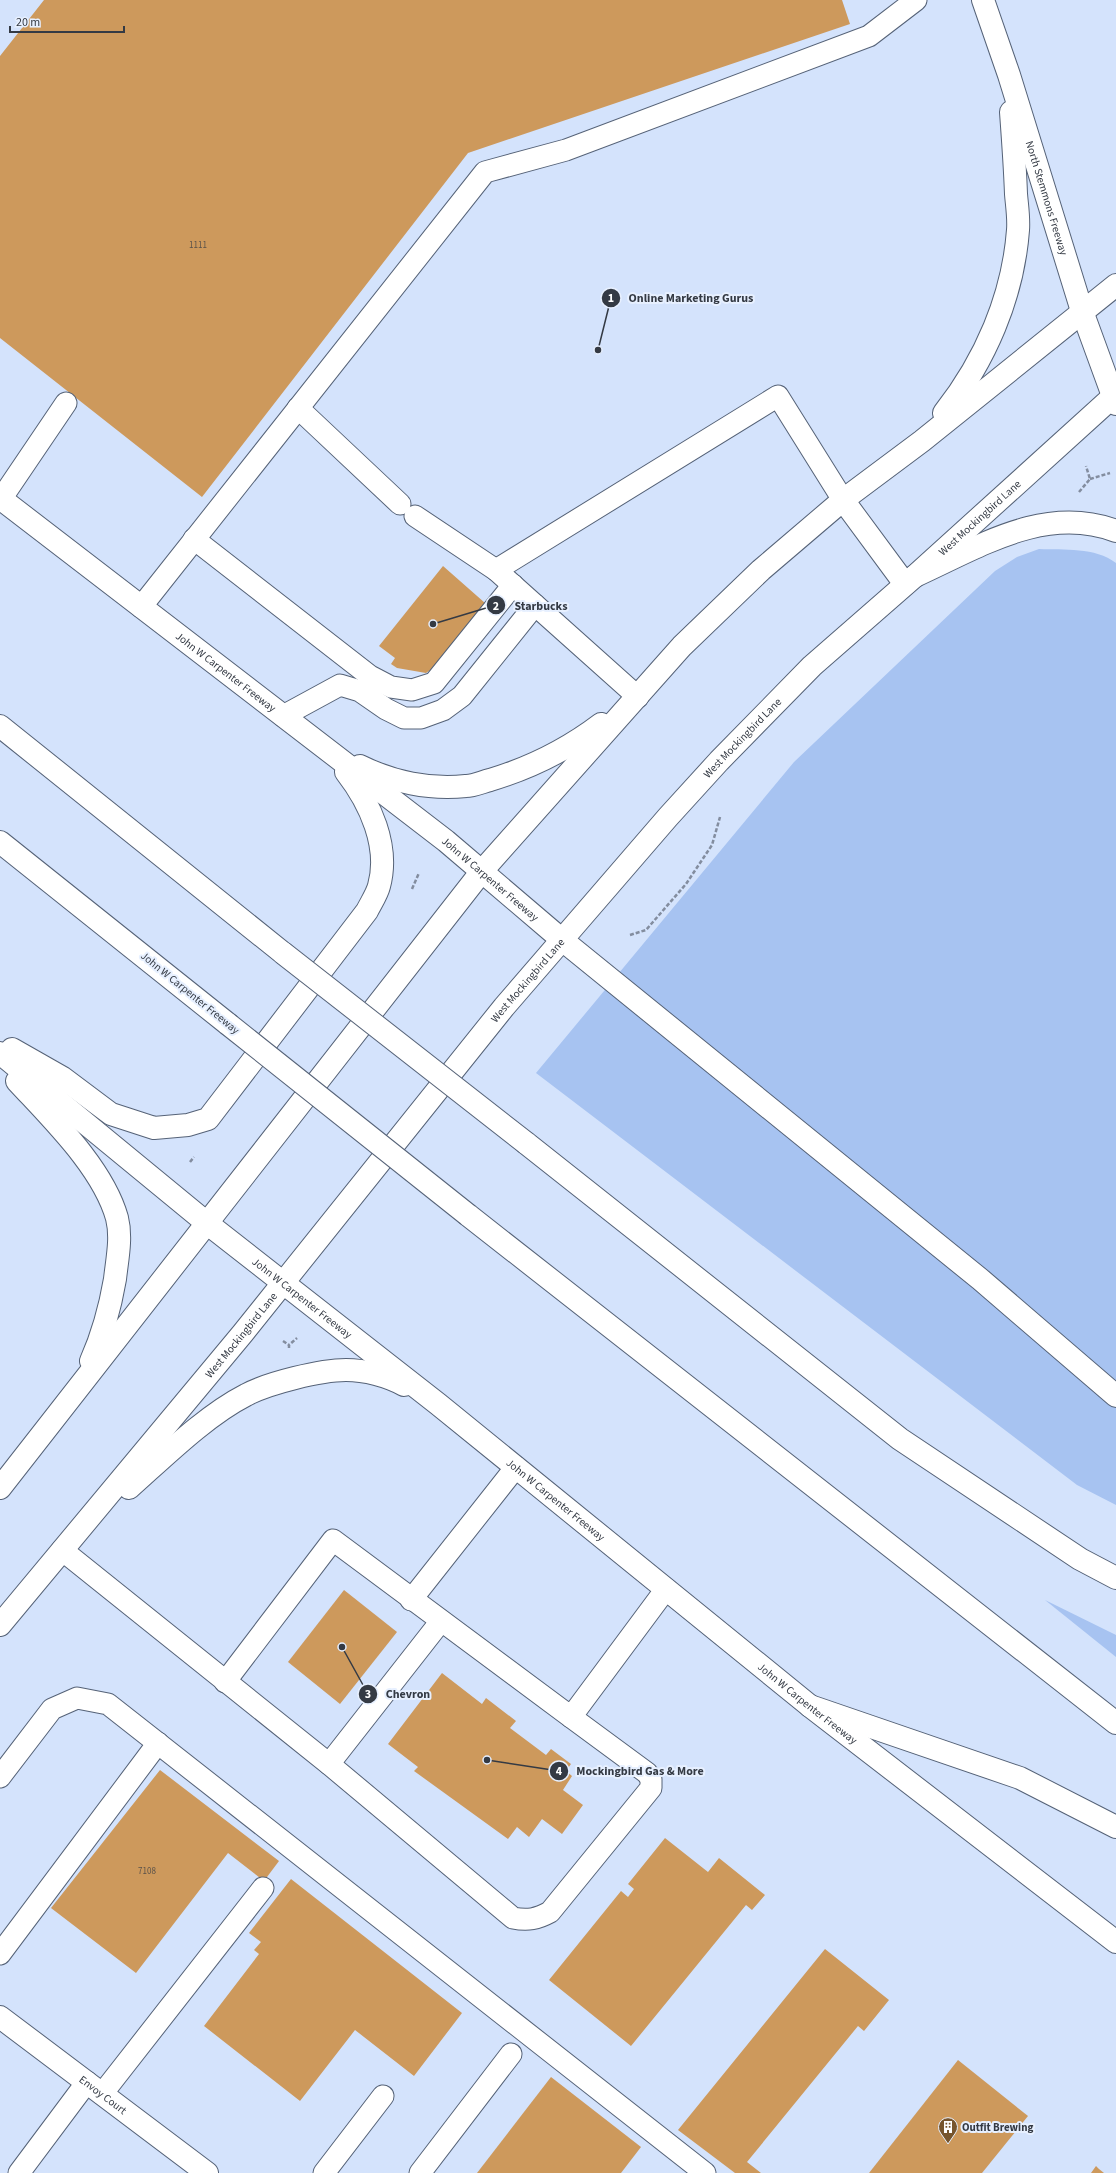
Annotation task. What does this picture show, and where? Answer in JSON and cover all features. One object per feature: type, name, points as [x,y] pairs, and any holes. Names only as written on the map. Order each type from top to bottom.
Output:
[{"type":"main road","name":"North Stemmons Freeway","points":[[983,0],[1009,75],[1082,311],[1115,398]]},
{"type":"main road","points":[[922,441],[960,390],[982,354],[1005,302],[1014,263],[1018,229],[1009,75]]},
{"type":"main road","points":[[0,1488],[208,1224],[482,871],[718,610],[761,570],[843,500],[922,441],[1116,285]]},
{"type":"main road","name":"West Mockingbird Lane","points":[[0,1625],[62,1550],[82,1529],[284,1283],[504,1007],[561,939],[668,817],[746,732],[812,666],[1115,398]]},
{"type":"main road","name":"John W Carpenter Freeway","points":[[1,498],[446,841],[561,939],[980,1279],[1116,1396]]},
{"type":"main road","points":[[843,500],[910,580],[1016,530],[1058,521],[1105,526],[1116,530]]},
{"type":"main road","points":[[331,753],[377,774],[398,780],[426,786],[468,786],[517,772],[580,740],[638,697]]},
{"type":"main road","points":[[0,726],[283,953],[900,1439],[1080,1559],[1116,1578]]},
{"type":"main road","points":[[0,1043],[63,1078],[111,1114],[154,1128],[188,1125],[208,1119],[367,911],[379,886],[382,861],[377,831],[369,805],[331,753]]},
{"type":"main road","name":"John W Carpenter Freeway","points":[[0,842],[468,1215],[1116,1722]]},
{"type":"main road","name":"John W Carpenter Freeway","points":[[0,1053],[208,1224],[438,1404],[810,1706],[1116,1942]]},
{"type":"main road","points":[[0,1063],[68,1137],[105,1188],[117,1219],[119,1250],[111,1304],[101,1338],[75,1393]]},
{"type":"main road","points":[[82,1529],[198,1428],[246,1395],[280,1382],[294,1378],[346,1370],[390,1378],[438,1404]]},
{"type":"main road","points":[[810,1706],[1020,1778],[1116,1828]]},
{"type":"main road","name":"Envoy Court","points":[[0,2016],[207,2173]]},
{"type":"lane","points":[[141,607],[485,172],[566,150],[869,36],[916,0]]},
{"type":"lane","points":[[496,570],[778,396],[843,500]]},
{"type":"lane","points":[[1,498],[66,403]]},
{"type":"lane","points":[[298,408],[407,510],[496,570],[638,697]]},
{"type":"lane","points":[[194,539],[370,676],[390,687],[412,690],[434,683],[513,585]]},
{"type":"lane","points":[[283,716],[340,685],[360,691],[386,709],[404,718],[421,718],[443,710],[462,696],[535,605]]},
{"type":"lane","points":[[411,1600],[516,1467]]},
{"type":"lane","points":[[62,1550],[225,1682],[329,1764],[513,1918],[524,1920],[536,1919],[550,1912],[650,1788],[651,1780],[647,1772],[411,1600],[333,1540],[225,1682]]},
{"type":"lane","points":[[571,1717],[666,1589]]},
{"type":"lane","points":[[329,1764],[441,1621]]},
{"type":"lane","points":[[0,1777],[52,1709],[77,1698],[108,1704],[704,2173]]},
{"type":"lane","points":[[0,1954],[158,1743]]},
{"type":"lane","points":[[19,2173],[95,2088],[263,1888]]},
{"type":"lane","points":[[420,2173],[511,2054]]},
{"type":"lane","points":[[324,2173],[383,2096]]},
{"type":"path","points":[[1086,466],[1090,478]]},
{"type":"path","points":[[1077,495],[1090,478],[1110,474]]},
{"type":"path","points":[[630,935],[646,930],[686,884],[712,845],[720,817]]},
{"type":"path","points":[[185,1168],[190,1162],[187,1156]]},
{"type":"path","points":[[289,1345],[297,1338]]},
{"type":"path","points":[[284,1341],[289,1345],[290,1351]]},
{"type":"shaded area","points":[[1039,549],[1079,550],[1099,554],[1116,563],[1116,1505],[1077,1485],[536,1073],[794,762],[995,571],[1017,557]]},
{"type":"shaded area","points":[[1045,1600],[1116,1635],[1116,1657]]},
{"type":"building","points":[[44,0],[842,0],[850,24],[468,153],[202,497],[0,338],[0,56]]},
{"type":"building","points":[[443,566],[485,603],[446,659],[426,673],[397,668],[391,664],[395,658],[379,646]]},
{"type":"building","points":[[344,1590],[397,1632],[340,1704],[288,1662]]},
{"type":"building","points":[[442,1673],[482,1704],[486,1698],[516,1721],[510,1728],[546,1755],[551,1749],[571,1764],[566,1771],[572,1776],[563,1790],[583,1805],[562,1834],[542,1819],[529,1837],[517,1827],[508,1839],[414,1771],[418,1767],[388,1744]]},
{"type":"building","points":[[160,1770],[279,1861],[264,1881],[228,1853],[136,1973],[51,1908]]},
{"type":"building","points":[[665,1838],[708,1872],[719,1858],[765,1895],[752,1910],[746,1905],[631,2046],[549,1980],[621,1891],[628,1897],[634,1889],[628,1884]]},
{"type":"building","points":[[291,1879],[462,2013],[414,2076],[355,2030],[300,2101],[204,2026],[259,1954],[254,1950],[261,1942],[249,1933]]},
{"type":"building","points":[[825,1949],[889,2000],[864,2031],[858,2026],[747,2162],[761,2173],[735,2173],[678,2130]]},
{"type":"building","name":"Outfit Brewing","points":[[958,2060],[1028,2116],[982,2173],[869,2173]]},
{"type":"building","points":[[551,2077],[641,2147],[621,2173],[477,2173]]},
{"type":"building","points":[[1096,2166],[1099,2169],[1104,2173],[1091,2173]]},
{"type":"place","name":"Online Marketing Gurus","points":[[598,350]]},
{"type":"place","name":"Starbucks","points":[[433,624]]},
{"type":"place","name":"Chevron","points":[[342,1647]]},
{"type":"place","name":"Mockingbird Gas & More","points":[[487,1760]]},
{"type":"place","name":"Outfit Brewing","points":[[948,2144]]}]
